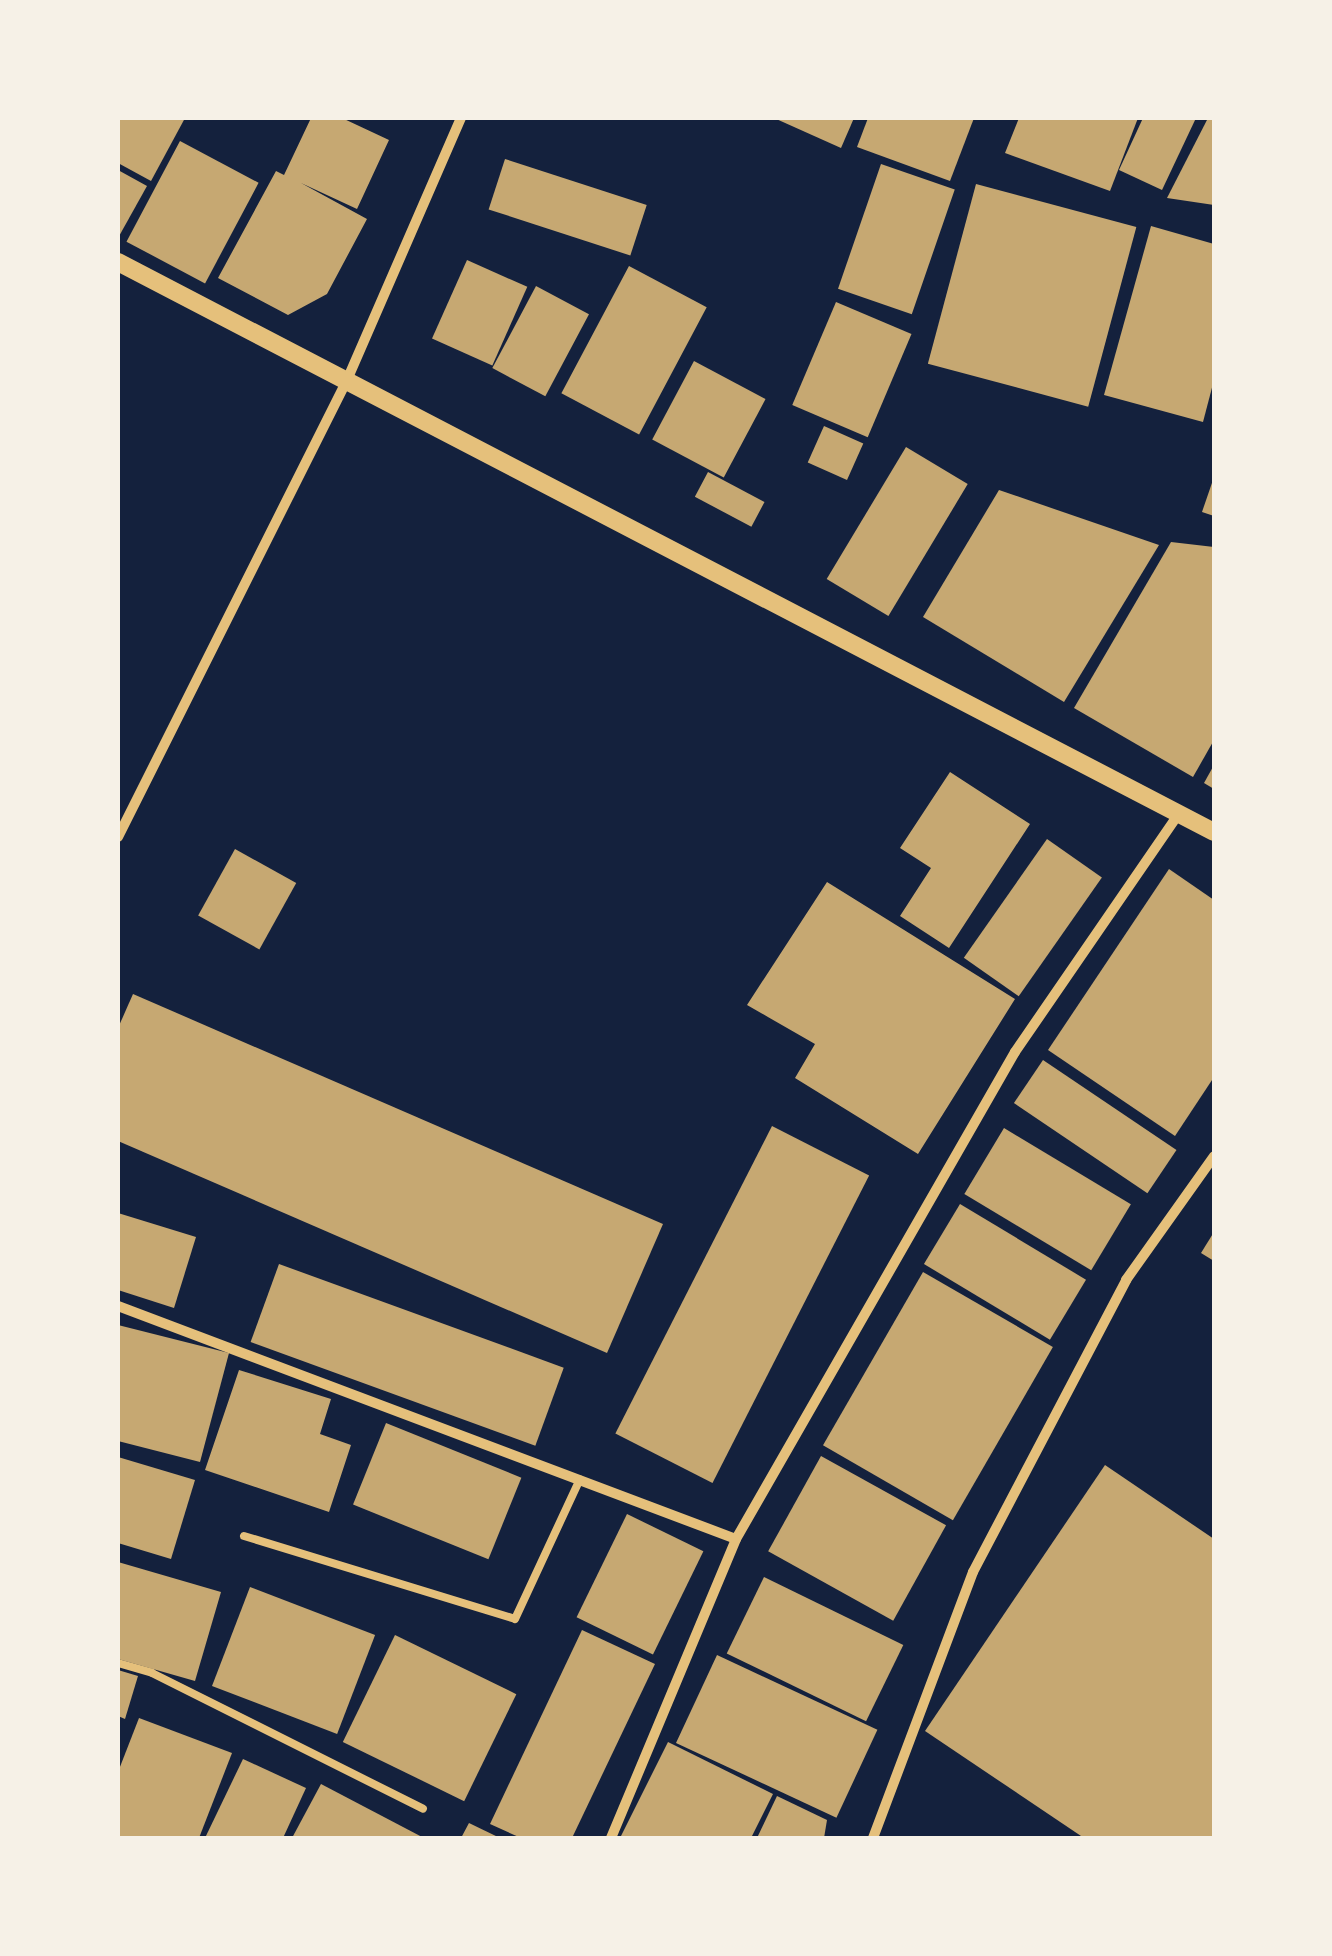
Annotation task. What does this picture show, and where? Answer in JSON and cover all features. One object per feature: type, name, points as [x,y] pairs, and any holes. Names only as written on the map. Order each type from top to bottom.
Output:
[{"type":"street","points":[[118,837],[347,380],[460,118]]},
{"type":"street","points":[[118,262],[1214,832]]},
{"type":"street","points":[[610,1838],[736,1539],[1015,1052],[1179,814]]},
{"type":"street","points":[[873,1838],[972,1572],[1126,1280],[1214,1156]]},
{"type":"street","points":[[118,1306],[736,1539]]},
{"type":"lane","points":[[244,1536],[515,1619],[580,1479]]},
{"type":"lane","points":[[118,1663],[152,1673],[424,1810]]},
{"type":"building","points":[[118,118],[185,118],[151,181],[118,163]]},
{"type":"building","points":[[311,118],[342,118],[389,140],[357,209],[301,183],[367,219],[327,294],[288,315],[218,278],[276,171],[284,175]]},
{"type":"building","points":[[774,118],[854,118],[841,148]]},
{"type":"building","points":[[868,118],[974,118],[950,181],[857,147]]},
{"type":"building","points":[[1019,118],[1138,118],[1110,191],[1005,153]]},
{"type":"building","points":[[1143,118],[1196,118],[1162,190],[1119,170]]},
{"type":"building","points":[[1208,118],[1214,118],[1214,205],[1167,198]]},
{"type":"building","points":[[180,141],[259,183],[205,283],[126,242]]},
{"type":"building","points":[[505,159],[647,205],[630,255],[489,209]]},
{"type":"building","points":[[881,164],[955,189],[912,314],[838,289]]},
{"type":"building","points":[[118,170],[147,186],[118,238]]},
{"type":"building","points":[[976,184],[1136,227],[1088,407],[928,364]]},
{"type":"building","points":[[1151,226],[1214,244],[1214,380],[1203,422],[1104,395]]},
{"type":"building","points":[[467,260],[527,287],[492,365],[432,339]]},
{"type":"building","points":[[629,266],[707,307],[639,434],[561,393]]},
{"type":"building","points":[[536,286],[589,314],[545,396],[492,368]]},
{"type":"building","points":[[836,302],[911,334],[868,437],[792,405]]},
{"type":"building","points":[[694,361],[766,399],[724,478],[652,440]]},
{"type":"building","points":[[824,426],[863,443],[847,480],[808,463]]},
{"type":"building","points":[[906,447],[968,484],[888,616],[827,579]]},
{"type":"building","points":[[708,472],[765,502],[751,527],[695,497]]},
{"type":"building","points":[[1214,477],[1214,516],[1202,512]]},
{"type":"building","points":[[999,490],[1159,545],[1064,702],[923,617]]},
{"type":"building","points":[[1171,542],[1214,547],[1214,740],[1193,777],[1074,708]]},
{"type":"building","points":[[1214,765],[1214,789],[1204,783]]},
{"type":"building","points":[[950,772],[1030,824],[949,948],[900,916],[931,868],[900,848]]},
{"type":"building","points":[[1047,839],[1102,877],[1019,996],[964,958]]},
{"type":"building","points":[[235,849],[296,883],[259,949],[198,915]]},
{"type":"building","points":[[1169,869],[1214,900],[1214,1077],[1175,1136],[1048,1050]]},
{"type":"building","points":[[827,882],[1015,999],[918,1154],[795,1078],[815,1044],[747,1005]]},
{"type":"building","points":[[133,994],[663,1224],[607,1353],[118,1141],[118,1028]]},
{"type":"building","points":[[1043,1060],[1176,1150],[1147,1193],[1014,1103]]},
{"type":"building","points":[[772,1126],[869,1175],[712,1483],[615,1433]]},
{"type":"building","points":[[1004,1128],[1131,1204],[1091,1270],[964,1194]]},
{"type":"building","points":[[960,1204],[1086,1280],[1050,1340],[924,1264]]},
{"type":"building","points":[[118,1213],[196,1237],[174,1308],[118,1290]]},
{"type":"building","points":[[1214,1232],[1214,1261],[1201,1253]]},
{"type":"building","points":[[279,1264],[564,1368],[535,1446],[251,1342]]},
{"type":"building","points":[[923,1272],[1053,1347],[953,1520],[823,1445]]},
{"type":"building","points":[[118,1325],[229,1353],[200,1462],[118,1441]]},
{"type":"building","points":[[239,1370],[331,1399],[320,1434],[351,1445],[329,1512],[205,1470]]},
{"type":"building","points":[[386,1423],[521,1478],[488,1559],[353,1505]]},
{"type":"building","points":[[821,1456],[946,1525],[893,1621],[768,1551]]},
{"type":"building","points":[[118,1457],[195,1480],[171,1559],[118,1543]]},
{"type":"building","points":[[1105,1465],[1214,1539],[1214,1838],[1084,1838],[925,1731]]},
{"type":"building","points":[[627,1514],[703,1551],[653,1655],[577,1617]]},
{"type":"building","points":[[118,1562],[221,1592],[195,1681],[118,1659]]},
{"type":"building","points":[[764,1577],[903,1645],[866,1721],[727,1653]]},
{"type":"building","points":[[250,1587],[375,1635],[337,1734],[212,1686]]},
{"type":"building","points":[[582,1630],[655,1664],[572,1838],[521,1838],[490,1824]]},
{"type":"building","points":[[395,1635],[516,1694],[464,1801],[343,1742]]},
{"type":"building","points":[[717,1655],[877,1730],[836,1818],[676,1743]]},
{"type":"building","points":[[118,1670],[138,1676],[125,1719],[118,1716]]},
{"type":"building","points":[[139,1718],[232,1753],[199,1838],[118,1838],[118,1772]]},
{"type":"building","points":[[668,1742],[773,1794],[751,1838],[620,1838]]},
{"type":"building","points":[[243,1759],[306,1788],[283,1838],[205,1838]]},
{"type":"building","points":[[321,1784],[424,1838],[292,1838]]},
{"type":"building","points":[[777,1796],[827,1820],[824,1838],[757,1838]]},
{"type":"building","points":[[469,1823],[500,1838],[461,1838]]}]
